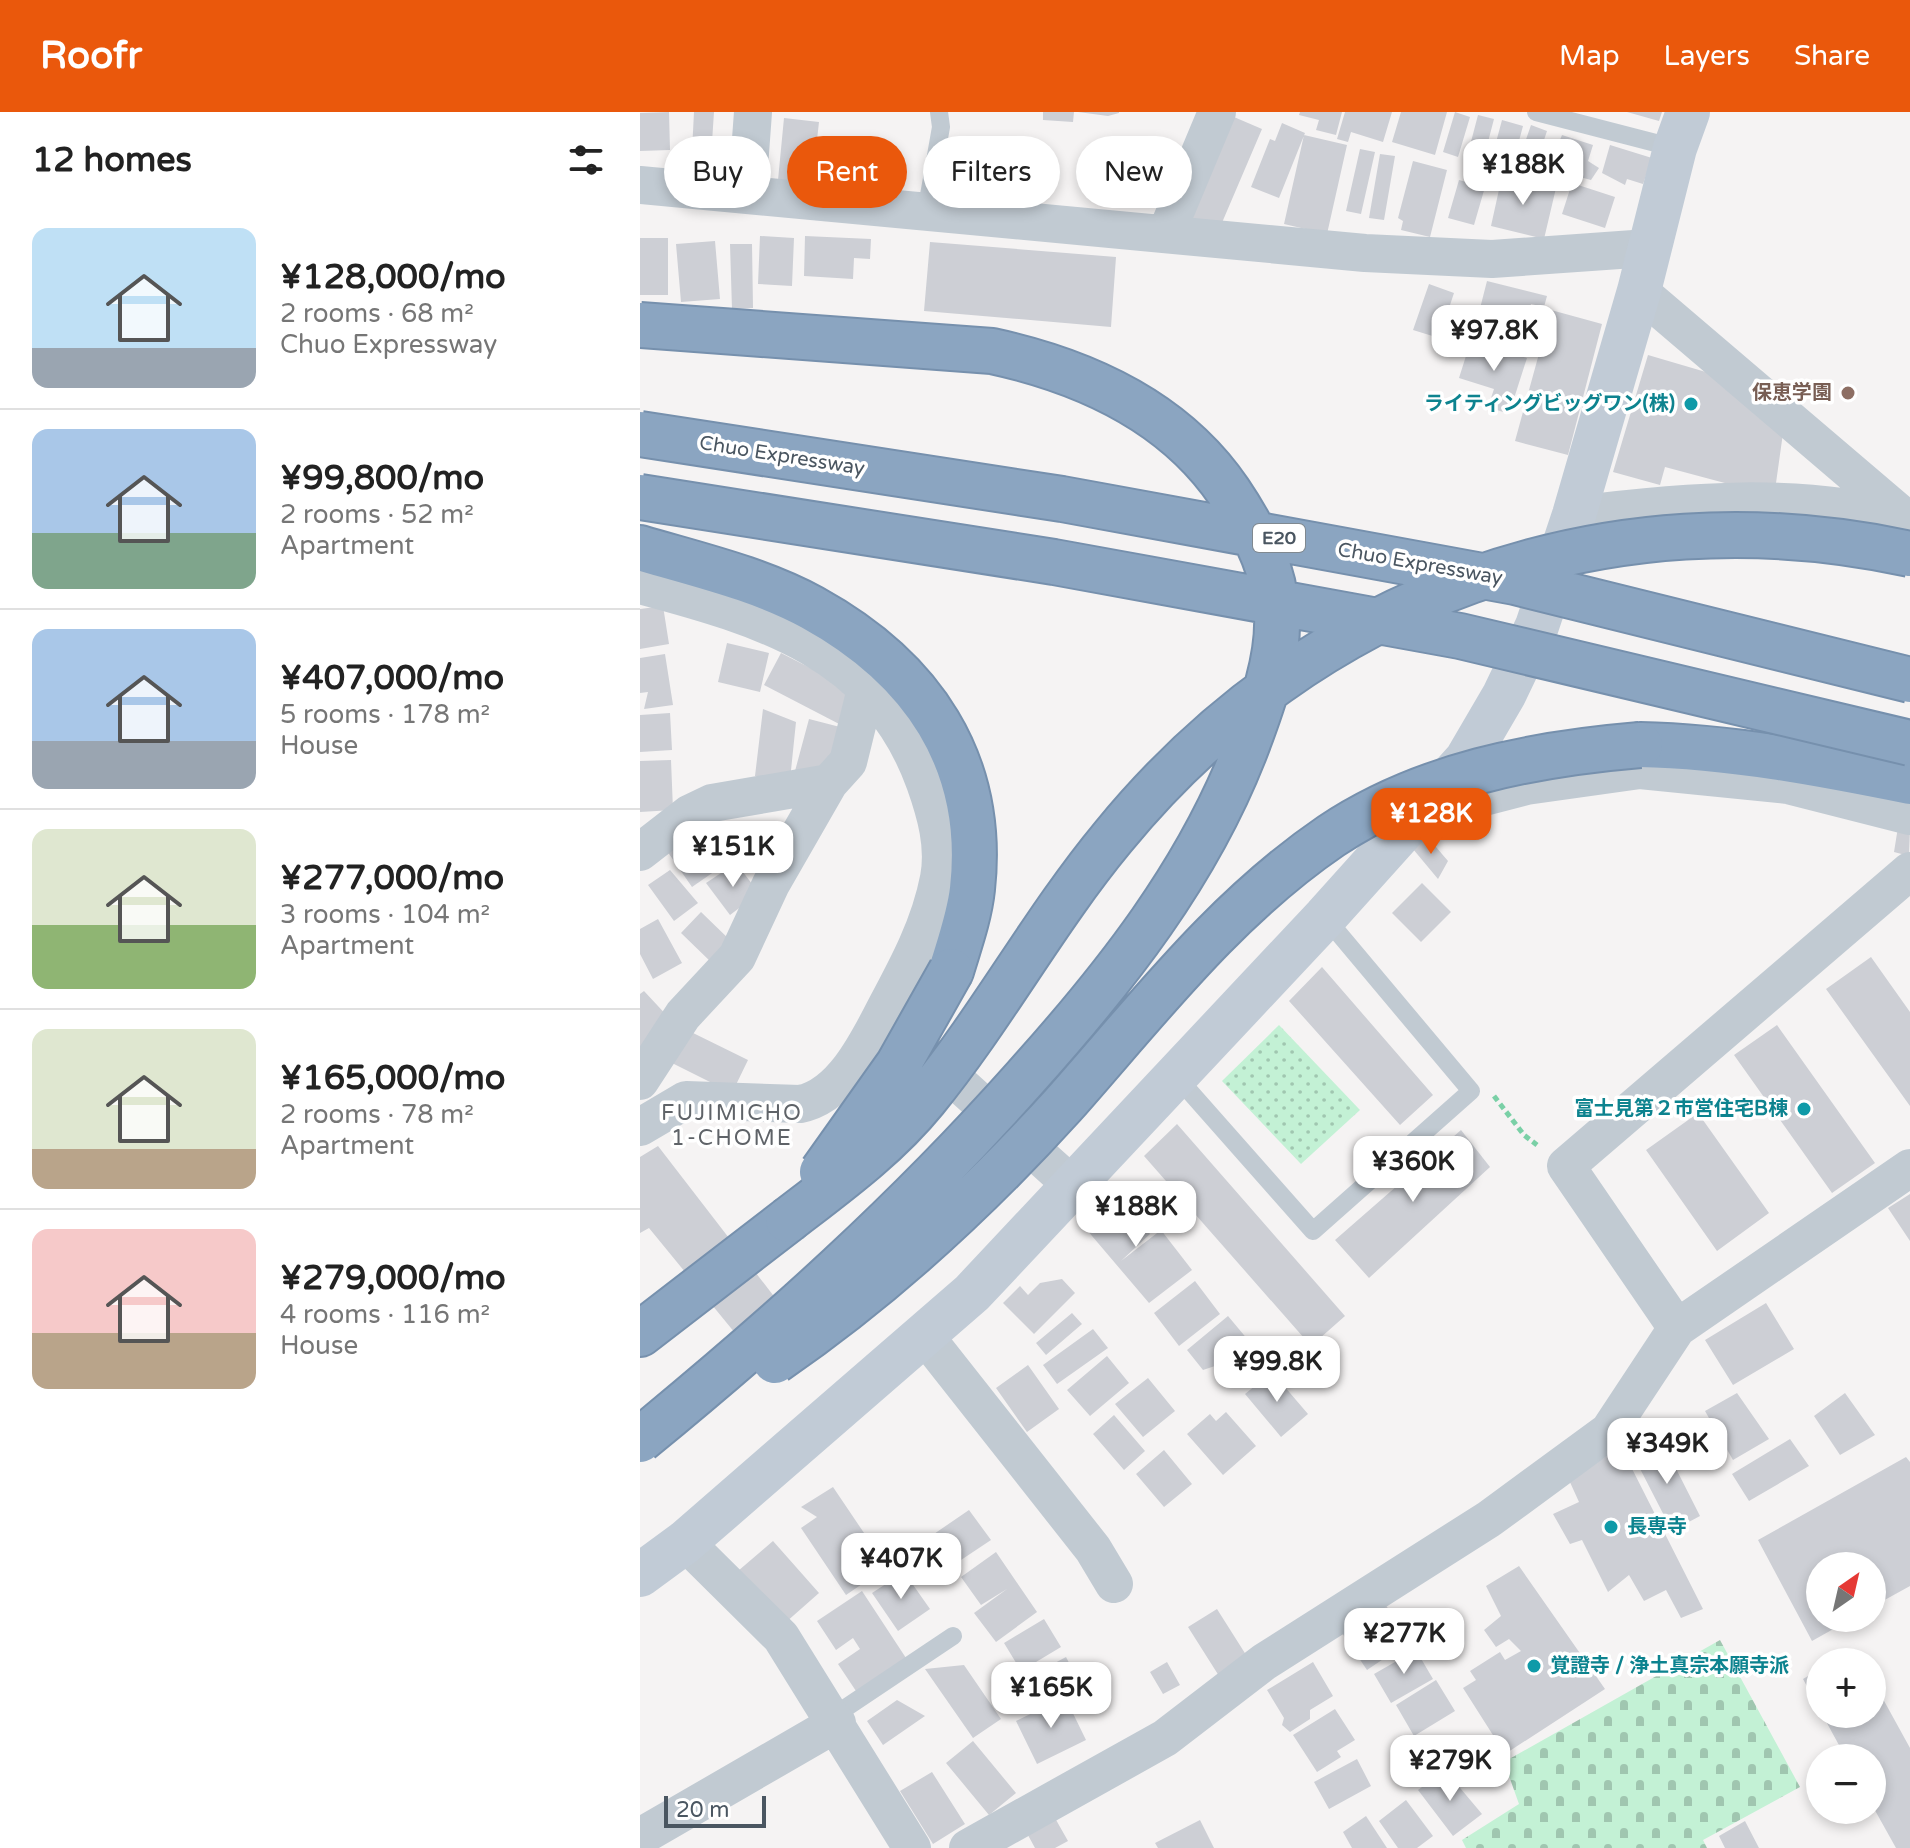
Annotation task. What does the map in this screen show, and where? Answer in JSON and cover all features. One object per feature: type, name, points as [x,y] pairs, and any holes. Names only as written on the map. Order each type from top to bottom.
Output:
[{"type":"highway","points":[[640,325],[992,351],[1043,362],[1093,381],[1141,408],[1184,440],[1221,480],[1255,535],[1269,568],[1277,615],[1274,658],[1259,715],[1213,824],[1182,878],[1110,978],[1009,1096],[895,1218],[744,1355],[640,1440]]},
{"type":"highway","name":"Chuo Expressway","points":[[640,434],[1062,499],[1515,582],[1910,680]]},
{"type":"highway","points":[[640,497],[1054,562],[1460,636],[1910,743]]},
{"type":"highway","points":[[640,1334],[884,1142],[923,1102],[1067,896],[1148,795],[1200,743],[1253,699],[1334,646],[1414,603],[1465,581],[1575,550],[1686,535],[1739,533],[1855,542],[1908,531]]},
{"type":"highway","points":[[640,548],[762,586],[812,608],[858,639],[894,666],[922,697],[949,738],[965,778],[975,854],[973,879],[951,971],[898,1065],[788,1220]]},
{"type":"highway","points":[[640,1448],[768,1366],[902,1263],[1014,1156],[1203,944],[1259,890],[1333,835],[1403,798],[1474,772],[1556,752],[1640,745],[1739,751],[1910,782]]},
{"type":"street","points":[[751,136],[753,112]]},
{"type":"street","points":[[1166,234],[1217,112]]},
{"type":"street","points":[[640,1575],[685,1542],[972,1293],[1325,917],[1466,760],[1504,695],[1537,626],[1574,515],[1682,130]]},
{"type":"street","points":[[640,185],[664,187]]},
{"type":"street","points":[[771,196],[1365,253],[1492,259],[1648,248]]},
{"type":"street","points":[[1639,291],[1908,531]]},
{"type":"street","points":[[1574,515],[1693,500],[1791,503],[1908,531]]},
{"type":"street","points":[[640,585],[710,604],[791,635],[819,649],[866,689],[906,737],[935,812],[941,846],[939,878],[923,932],[882,1014],[838,1081],[816,1101],[784,1105],[686,1100],[640,1127]]},
{"type":"street","points":[[640,1081],[683,1015],[737,957],[771,884],[829,783],[848,762],[866,689]]},
{"type":"street","points":[[1418,814],[1526,786],[1640,770],[1788,785],[1910,816]]},
{"type":"street","points":[[640,852],[689,814],[712,803],[829,783]]},
{"type":"street","points":[[1677,1328],[1566,1166],[1910,871]]},
{"type":"street","points":[[882,1014],[1073,1186]]},
{"type":"street","points":[[968,1848],[1165,1738],[1264,1662],[1489,1519],[1609,1431],[1677,1328],[1910,1168]]},
{"type":"street","points":[[925,1336],[1093,1549],[1114,1584]]},
{"type":"street","points":[[685,1542],[781,1637],[912,1848]]},
{"type":"street","points":[[640,1837],[834,1720]]},
{"type":"lane","points":[[926,212],[941,127],[939,112]]},
{"type":"lane","points":[[1536,112],[1682,130]]},
{"type":"lane","points":[[1175,1074],[1313,1231],[1471,1091],[1325,917]]},
{"type":"lane","points":[[834,1720],[953,1636]]},
{"type":"path","points":[[1471,1091],[1491,1092],[1524,1135],[1566,1166]]},
{"type":"green space","points":[[1279,1025],[1360,1110],[1301,1164],[1222,1081]]},
{"type":"green space","points":[[1720,1640],[1800,1787],[1703,1840],[1707,1848],[1466,1848],[1462,1840],[1519,1804],[1504,1762]]},
{"type":"building","points":[[669,112],[670,136],[664,136],[664,150],[640,151],[640,113]]},
{"type":"building","points":[[694,112],[714,112],[712,136],[693,136]]},
{"type":"building","points":[[1043,112],[1074,112],[1073,122],[1043,120]]},
{"type":"building","points":[[1078,112],[1119,112],[1119,113],[1108,116]]},
{"type":"building","points":[[1300,112],[1342,112],[1336,135],[1316,130],[1319,120],[1299,115]]},
{"type":"building","points":[[1345,112],[1392,112],[1383,142],[1351,132],[1348,142],[1337,139]]},
{"type":"building","points":[[1401,112],[1447,112],[1435,155],[1392,142]]},
{"type":"building","points":[[1455,112],[1470,117],[1458,157],[1443,152]]},
{"type":"building","points":[[1627,112],[1662,112],[1659,121]]},
{"type":"building","points":[[1478,115],[1494,119],[1483,161],[1467,157]]},
{"type":"building","points":[[1234,117],[1262,129],[1221,225],[1190,220]]},
{"type":"building","points":[[784,118],[819,122],[817,136],[787,136],[787,181],[778,180]]},
{"type":"building","points":[[1502,120],[1523,126],[1512,167],[1491,161]]},
{"type":"building","points":[[1282,123],[1305,133],[1279,198],[1251,187],[1270,139],[1275,141]]},
{"type":"building","points":[[1531,125],[1547,131],[1532,176],[1515,171]]},
{"type":"building","points":[[1304,135],[1347,145],[1327,234],[1284,224]]},
{"type":"building","points":[[1562,135],[1593,145],[1588,161],[1599,168],[1591,180],[1550,169],[1554,156],[1558,157],[1563,151],[1557,147]]},
{"type":"building","points":[[1610,145],[1652,158],[1643,184],[1627,179],[1625,185],[1602,173]]},
{"type":"building","points":[[1360,149],[1375,152],[1361,214],[1346,211]]},
{"type":"building","points":[[1380,154],[1395,156],[1384,220],[1369,218]]},
{"type":"building","points":[[1413,161],[1447,170],[1430,237],[1401,230],[1403,221],[1398,218]]},
{"type":"building","points":[[1502,176],[1556,188],[1544,239],[1491,226]]},
{"type":"building","points":[[1459,180],[1485,187],[1474,225],[1448,218]]},
{"type":"building","points":[[1572,183],[1615,197],[1605,228],[1562,214]]},
{"type":"building","points":[[760,236],[794,238],[792,286],[758,284]]},
{"type":"building","points":[[805,236],[871,239],[870,259],[854,258],[853,279],[804,276]]},
{"type":"building","points":[[640,238],[668,238],[668,295],[640,295]]},
{"type":"building","points":[[715,241],[720,299],[681,302],[676,244]]},
{"type":"building","points":[[930,242],[1116,257],[1111,327],[924,311]]},
{"type":"building","points":[[730,244],[752,244],[753,308],[732,309]]},
{"type":"building","points":[[1487,281],[1547,296],[1544,307],[1531,304],[1523,336],[1476,324]]},
{"type":"building","points":[[1429,284],[1454,293],[1439,338],[1413,330]]},
{"type":"building","points":[[1551,310],[1602,324],[1568,455],[1515,441]]},
{"type":"building","points":[[1471,340],[1527,358],[1509,414],[1488,407],[1494,389],[1459,378]]},
{"type":"building","name":"ライティングビッグワン(株)","points":[[1648,355],[1716,375],[1783,433],[1776,483],[1736,486],[1665,467],[1660,485],[1613,472]]},
{"type":"building","points":[[663,606],[669,644],[640,649],[640,609]]},
{"type":"building","points":[[727,643],[769,653],[760,692],[718,682]]},
{"type":"building","points":[[781,653],[859,693],[843,726],[764,685]]},
{"type":"building","points":[[665,654],[673,705],[644,709],[648,692],[640,693],[640,658]]},
{"type":"building","points":[[763,709],[796,722],[790,780],[755,776]]},
{"type":"building","points":[[670,713],[672,750],[640,752],[640,715]]},
{"type":"building","points":[[809,719],[840,727],[833,765],[795,771]]},
{"type":"building","points":[[671,760],[673,810],[640,812],[640,761]]},
{"type":"building","points":[[707,823],[731,860],[692,887],[667,851]]},
{"type":"building","points":[[1898,827],[1910,829],[1909,856],[1894,852]]},
{"type":"building","points":[[1424,833],[1448,861],[1438,879],[1413,849]]},
{"type":"building","points":[[736,863],[759,893],[730,915],[706,883]]},
{"type":"building","points":[[670,870],[698,903],[674,921],[648,885]]},
{"type":"building","points":[[1422,883],[1451,912],[1421,942],[1392,913]]},
{"type":"building","points":[[701,912],[732,942],[712,963],[681,933]]},
{"type":"building","points":[[658,919],[682,963],[653,979],[640,954],[640,929]]},
{"type":"building","points":[[1871,957],[1910,1012],[1910,1106],[1826,989]]},
{"type":"building","points":[[1322,967],[1433,1095],[1400,1125],[1289,1001]]},
{"type":"building","points":[[644,991],[671,1020],[640,1049],[640,994]]},
{"type":"building","name":"富士見第２市営住宅B棟","points":[[1777,1025],[1875,1163],[1832,1193],[1734,1055]]},
{"type":"building","points":[[689,1031],[748,1060],[732,1093],[672,1063]]},
{"type":"building","points":[[1698,1113],[1769,1213],[1717,1251],[1646,1150]]},
{"type":"building","points":[[1177,1124],[1345,1316],[1311,1346],[1144,1156]]},
{"type":"building","points":[[1461,1130],[1490,1167],[1369,1278],[1335,1240]]},
{"type":"building","points":[[658,1146],[776,1299],[735,1333],[649,1228],[640,1233],[640,1157]]},
{"type":"building","points":[[1117,1194],[1150,1234],[1121,1261],[1161,1230],[1192,1270],[1149,1303],[1081,1223]]},
{"type":"building","points":[[1910,1194],[1910,1241],[1888,1208]]},
{"type":"building","points":[[1062,1279],[1075,1293],[1034,1334],[1003,1303],[1020,1286],[1028,1295],[1040,1283]]},
{"type":"building","points":[[1195,1281],[1220,1314],[1179,1346],[1154,1313]]},
{"type":"building","points":[[1766,1303],[1794,1349],[1733,1385],[1705,1340]]},
{"type":"building","points":[[1072,1313],[1082,1324],[1046,1355],[1036,1343]]},
{"type":"building","points":[[1228,1316],[1264,1359],[1234,1384],[1218,1365],[1203,1370],[1187,1350]]},
{"type":"building","points":[[1093,1329],[1108,1348],[1057,1384],[1043,1365]]},
{"type":"building","points":[[1107,1356],[1129,1383],[1090,1416],[1067,1390]]},
{"type":"building","points":[[1028,1365],[1059,1409],[1027,1432],[996,1388]]},
{"type":"building","points":[[1272,1372],[1308,1414],[1281,1437],[1245,1394]]},
{"type":"building","points":[[1148,1378],[1175,1411],[1143,1437],[1115,1404]]},
{"type":"building","points":[[1737,1393],[1769,1439],[1733,1460],[1705,1411]]},
{"type":"building","points":[[1845,1393],[1875,1435],[1840,1455],[1814,1416]]},
{"type":"building","points":[[1226,1412],[1256,1446],[1223,1475],[1187,1434],[1210,1414],[1216,1421]]},
{"type":"building","points":[[1114,1415],[1145,1451],[1124,1470],[1093,1434]]},
{"type":"building","points":[[1790,1439],[1809,1466],[1749,1501],[1732,1474]]},
{"type":"building","points":[[1662,1441],[1700,1516],[1672,1531],[1633,1455]]},
{"type":"building","name":"長専寺","points":[[1621,1447],[1703,1609],[1681,1618],[1666,1590],[1644,1601],[1629,1575],[1608,1592],[1582,1540],[1570,1544],[1553,1514],[1579,1502],[1569,1480]]},
{"type":"building","points":[[1164,1450],[1192,1484],[1164,1507],[1136,1474]]},
{"type":"building","points":[[1906,1457],[1910,1462],[1910,1586],[1886,1599],[1886,1552],[1806,1552],[1806,1630],[1758,1540]]},
{"type":"building","points":[[833,1487],[887,1567],[846,1595],[801,1528],[817,1517],[801,1507]]},
{"type":"building","points":[[969,1510],[991,1540],[958,1562],[944,1554],[925,1567],[912,1549]]},
{"type":"building","points":[[773,1541],[819,1593],[785,1623],[738,1571]]},
{"type":"building","points":[[996,1552],[1037,1612],[996,1642],[974,1613],[1007,1589],[981,1605],[961,1577]]},
{"type":"building","name":"覚證寺 / 浄土真宗本願寺派","points":[[1519,1566],[1605,1689],[1505,1754],[1463,1688],[1476,1680],[1470,1671],[1500,1652],[1505,1660],[1521,1651],[1509,1639],[1496,1647],[1484,1630],[1501,1616],[1486,1586]]},
{"type":"building","points":[[904,1572],[930,1609],[898,1631],[872,1593]]},
{"type":"building","points":[[862,1591],[906,1658],[856,1691],[838,1664],[860,1649],[853,1638],[836,1650],[817,1621]]},
{"type":"building","points":[[1383,1601],[1410,1641],[1367,1670],[1340,1630]]},
{"type":"building","points":[[1217,1609],[1248,1658],[1219,1676],[1188,1627]]},
{"type":"building","points":[[1044,1619],[1061,1647],[1021,1671],[1004,1643]]},
{"type":"building","points":[[1807,1632],[1828,1632],[1812,1641]]},
{"type":"building","points":[[1416,1650],[1433,1679],[1391,1703],[1374,1674]]},
{"type":"building","points":[[1066,1657],[1079,1682],[1024,1712],[1021,1701],[1037,1682],[1036,1673]]},
{"type":"building","points":[[1167,1662],[1180,1685],[1163,1694],[1150,1672]]},
{"type":"building","points":[[1313,1662],[1333,1696],[1310,1710],[1310,1719],[1290,1732],[1282,1725],[1284,1718],[1267,1690]]},
{"type":"building","points":[[964,1665],[1001,1719],[973,1738],[925,1669]]},
{"type":"building","points":[[1436,1680],[1455,1711],[1414,1736],[1396,1705]]},
{"type":"building","points":[[1065,1697],[1086,1740],[1037,1764],[1016,1721]]},
{"type":"building","points":[[897,1700],[925,1716],[883,1745],[867,1721]]},
{"type":"building","points":[[1886,1704],[1910,1748],[1910,1848],[1896,1848],[1883,1824],[1886,1824],[1886,1744],[1838,1744],[1830,1728],[1886,1728]]},
{"type":"building","points":[[1335,1709],[1355,1740],[1337,1751],[1341,1757],[1317,1772],[1293,1735]]},
{"type":"building","points":[[973,1741],[1016,1793],[989,1815],[946,1763]]},
{"type":"building","points":[[1357,1759],[1371,1786],[1329,1809],[1314,1782]]},
{"type":"building","points":[[1445,1770],[1482,1814],[1453,1836],[1418,1790]]},
{"type":"building","points":[[932,1772],[965,1824],[933,1844],[900,1791]]},
{"type":"building","points":[[1406,1800],[1433,1836],[1417,1848],[1398,1848],[1379,1821]]},
{"type":"building","points":[[1051,1811],[1068,1841],[1055,1848],[1035,1848],[1023,1826]]},
{"type":"building","points":[[1366,1816],[1387,1848],[1352,1848],[1343,1832]]},
{"type":"building","points":[[1200,1820],[1214,1848],[1158,1848],[1155,1843]]},
{"type":"building","points":[[1745,1821],[1759,1848],[1725,1848],[1719,1836]]},
{"type":"place","name":"保恵学園","points":[[1848,393]]},
{"type":"place","name":"ライティングビッグワン(株)","points":[[1691,404]]},
{"type":"place","name":"富士見第２市営住宅B棟","points":[[1804,1109]]},
{"type":"place","name":"長専寺","points":[[1611,1527]]},
{"type":"place","name":"覚證寺 / 浄土真宗本願寺派","points":[[1534,1666]]},
{"type":"district","name":"FUJIMICHO 1-CHOME","points":[[732,1126]]}]
